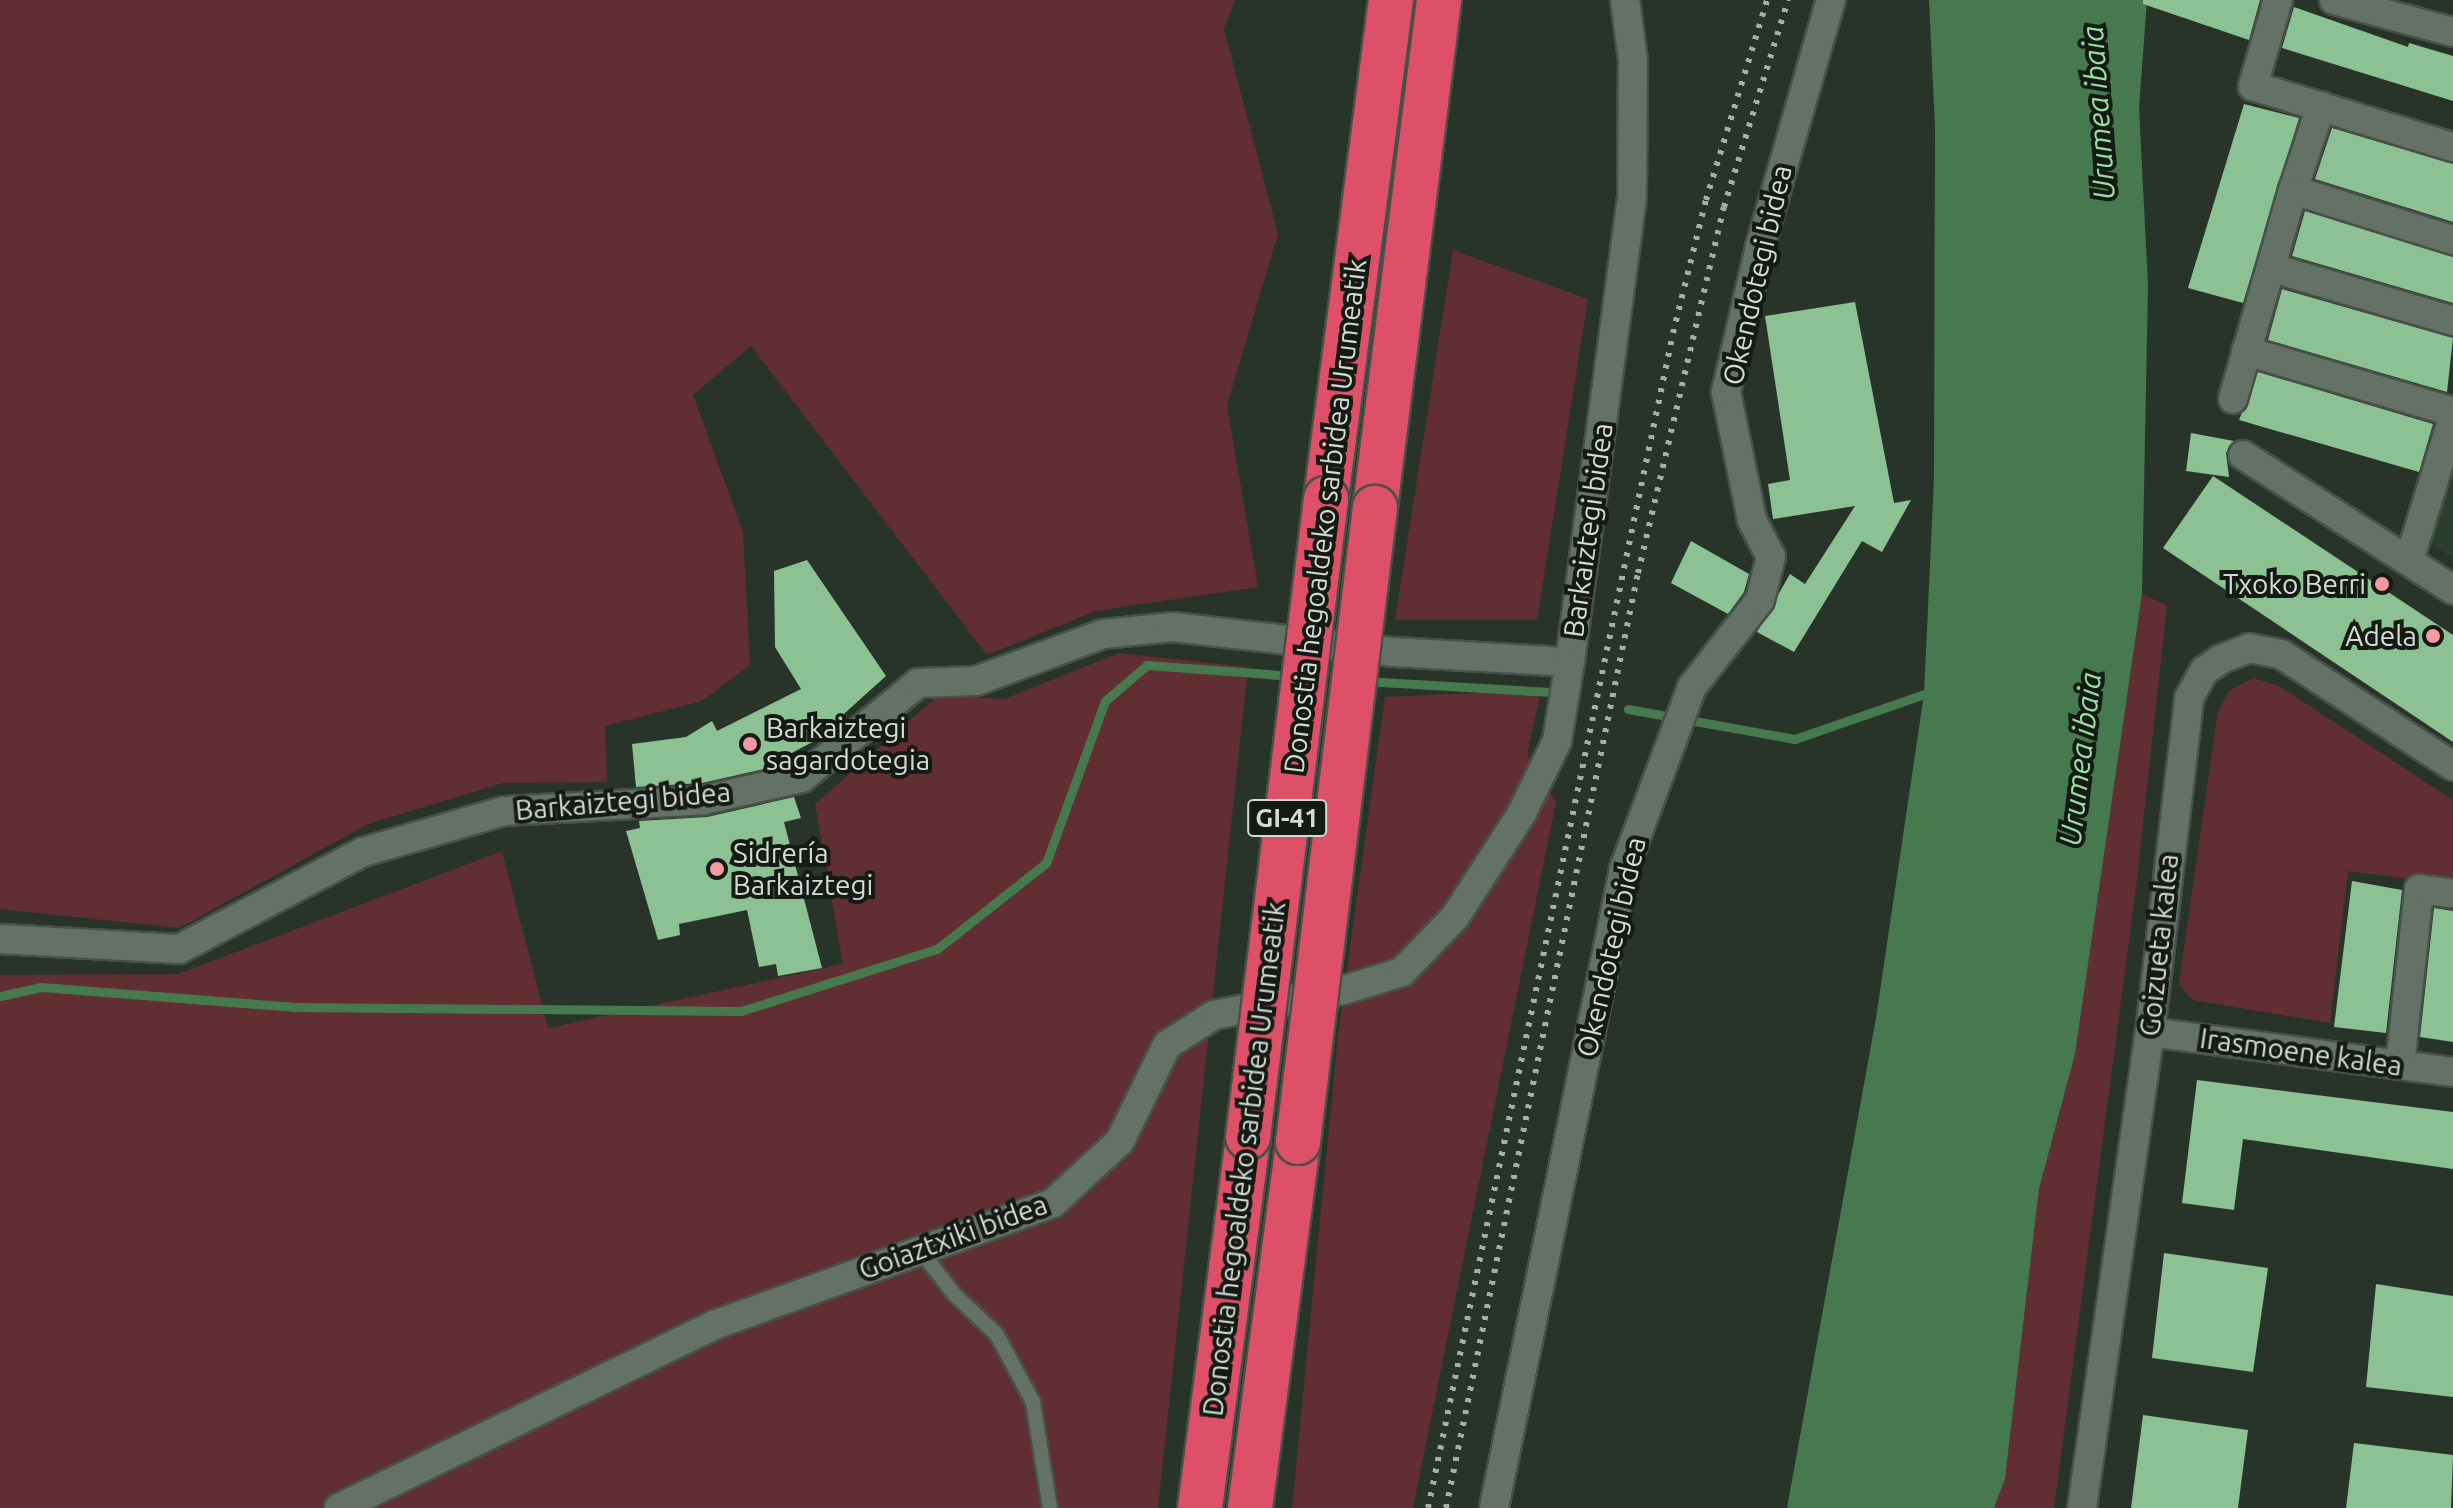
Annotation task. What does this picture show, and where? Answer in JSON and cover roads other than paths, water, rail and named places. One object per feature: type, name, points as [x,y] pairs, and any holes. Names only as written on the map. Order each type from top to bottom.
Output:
[{"type":"highway","name":"Donostia hegoaldeko sarbidea Urumeatik","points":[[1200,1508],[1391,0]]},
{"type":"highway","name":"Donostia hegoaldeko sarbidea Urumeatik","points":[[1250,1508],[1439,0]]},
{"type":"street","name":"Barkaiztegi bidea","points":[[0,939],[179,949],[363,852],[504,811],[704,800],[802,778],[918,683],[976,681],[1103,634],[1173,627],[1394,652],[1570,662],[1632,197],[1633,60],[1625,0]]},
{"type":"street","name":"Okendotegi bidea","points":[[1494,1508],[1624,869],[1668,743],[1692,687],[1760,600],[1771,557],[1752,520],[1726,392],[1760,247],[1831,0]]},
{"type":"street","points":[[2278,0],[2253,86],[2453,147]]},
{"type":"street","points":[[2334,0],[2453,32]]},
{"type":"street","points":[[2233,399],[2293,190],[2321,106]]},
{"type":"street","points":[[2293,190],[2453,240]]},
{"type":"street","points":[[2272,268],[2453,321]]},
{"type":"street","points":[[2246,351],[2453,415],[2409,561]]},
{"type":"street","points":[[2243,455],[2453,590]]},
{"type":"street","name":"Goizueta kalea","points":[[2082,1508],[2150,1032],[2189,698],[2204,671],[2249,648],[2281,654],[2453,766]]},
{"type":"street","name":"Goiaztxiki bidea","points":[[339,1508],[714,1325],[1053,1203],[1120,1141],[1167,1045],[1214,1015],[1344,990],[1402,972],[1455,917],[1522,813],[1557,741],[1570,662]]},
{"type":"street","points":[[2400,1065],[2419,889],[2453,894]]},
{"type":"street","name":"Irasmoene kalea","points":[[2150,1032],[2453,1072]]},
{"type":"lane","points":[[920,1250],[954,1294],[997,1335],[1033,1402],[1050,1508]]},
{"type":"water","name":"Urumea ibaia","points":[[1929,0],[2147,0],[2139,108],[2148,285],[2142,594],[2075,1054],[2039,1189],[2005,1479],[1994,1508],[1787,1508],[1876,1018],[1924,694],[1934,478],[1935,128]]},
{"type":"waterway","points":[[0,996],[41,987],[293,1007],[741,1011],[937,949],[1046,863],[1105,701],[1147,665],[1293,676]]},
{"type":"waterway","points":[[1364,681],[1547,692]]},
{"type":"waterway","points":[[1628,709],[1795,739],[1933,691]]},
{"type":"railway","points":[[1428,1508],[1673,333],[1706,200],[1767,0]]},
{"type":"railway","points":[[1446,1508],[1638,573],[1724,207],[1788,0]]},
{"type":"place","name":"Txoko Berri","points":[[2382,584]]},
{"type":"place","name":"Adela","points":[[2433,636]]},
{"type":"place","name":"Barkaiztegi sagardotegia","points":[[750,744]]},
{"type":"place","name":"Sidrería Barkaiztegi","points":[[717,869]]}]
